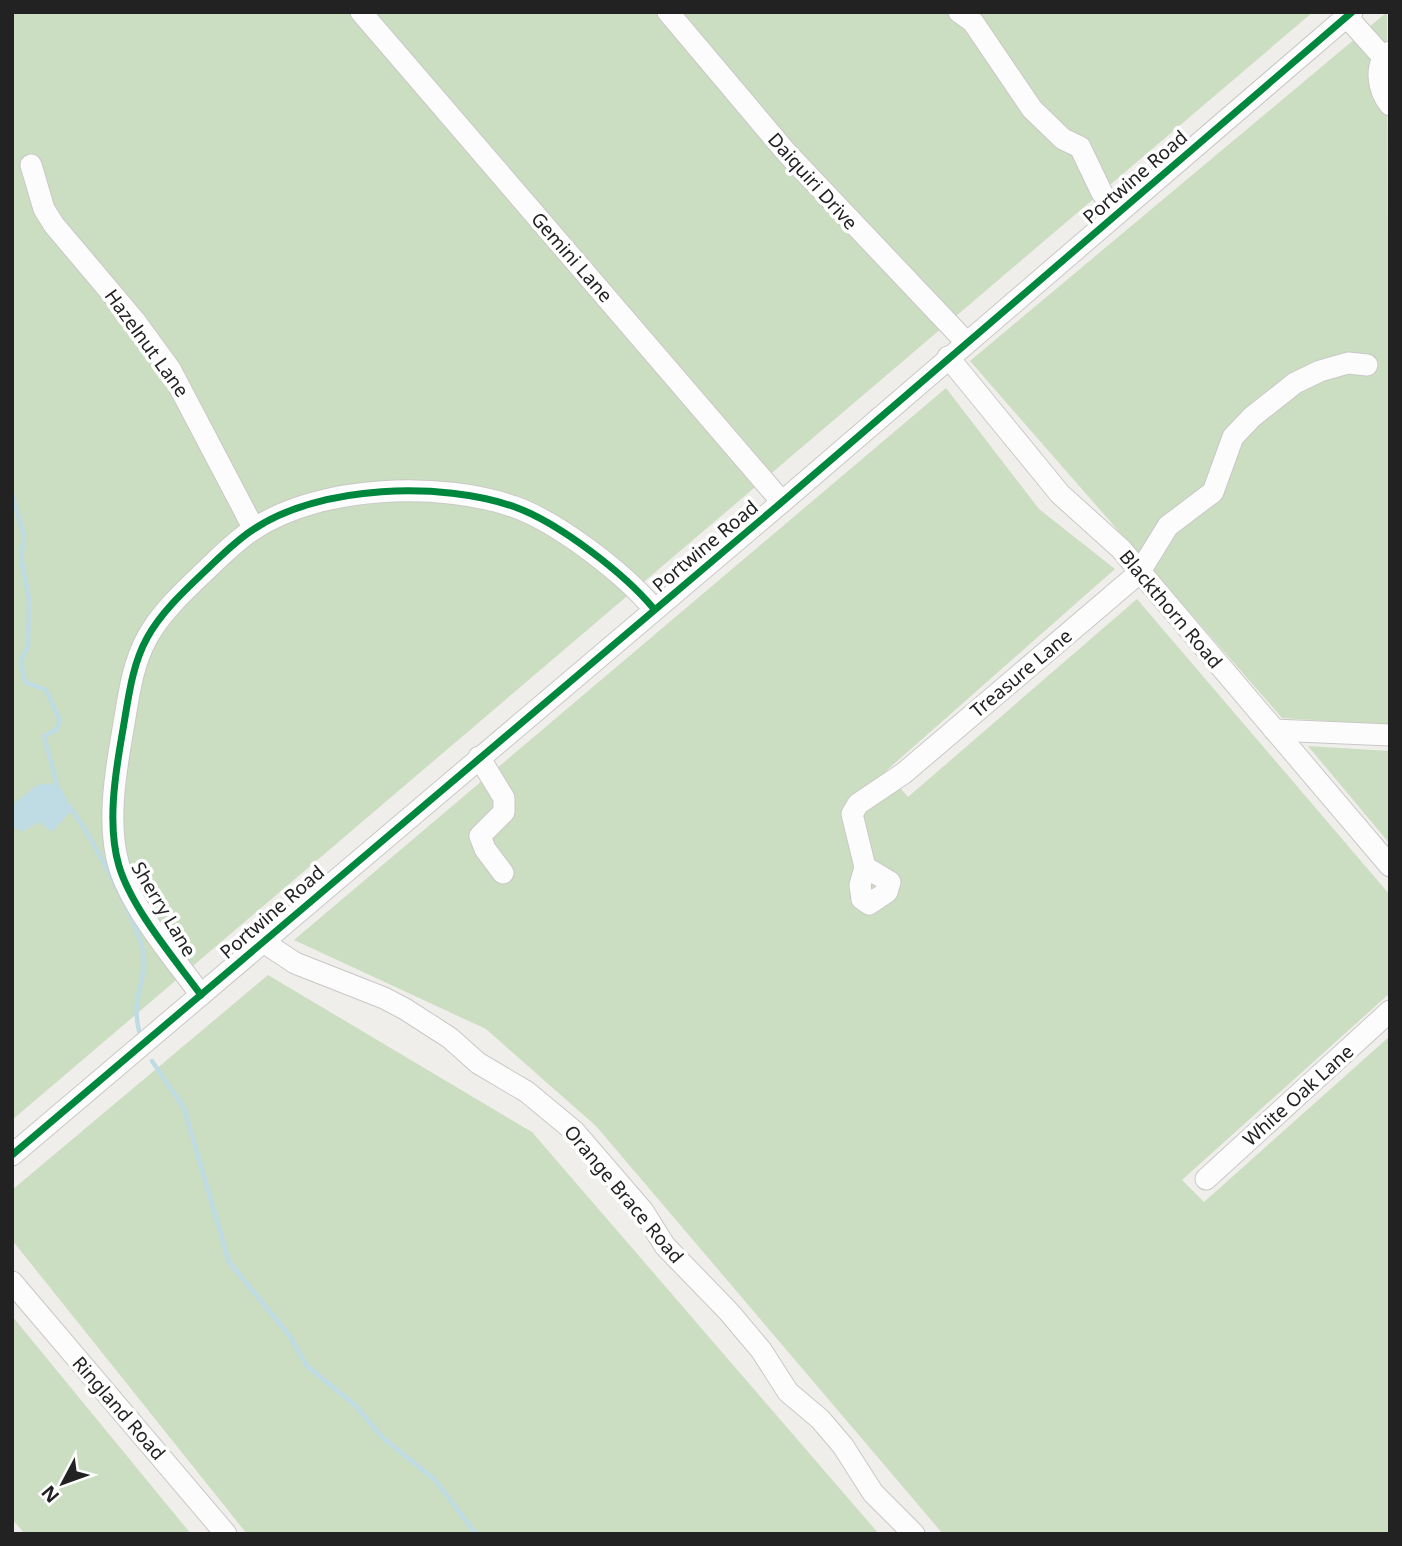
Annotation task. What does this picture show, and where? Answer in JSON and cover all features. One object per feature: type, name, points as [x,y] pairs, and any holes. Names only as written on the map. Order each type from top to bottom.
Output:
[{"type":"street","name":"Daiquiri Drive","points":[[668,12],[786,152],[966,342]]},
{"type":"street","points":[[959,12],[973,22],[1032,109],[1063,139],[1080,148],[1102,193],[1118,213]]},
{"type":"street","name":"Portwine Road","points":[[12,1154],[782,502],[1349,15]]},
{"type":"street","points":[[1349,15],[1386,54],[1379,81],[1390,105]]},
{"type":"street","name":"Gemini Lane","points":[[372,16],[782,502]]},
{"type":"street","name":"Hazelnut Lane","points":[[31,165],[44,209],[54,225],[135,321],[170,369],[254,529]]},
{"type":"street","name":"Blackthorn Road","points":[[948,358],[1060,494],[1101,528],[1390,866]]},
{"type":"street","name":"Treasure Lane","points":[[865,867],[852,814],[858,804],[904,773],[1139,573],[1168,526],[1213,492],[1233,437],[1252,417],[1295,383],[1320,371],[1348,363],[1367,365]]},
{"type":"street","name":"Sherry Lane","points":[[201,995],[174,959],[122,874],[115,835],[117,768],[131,685],[146,639],[189,587],[254,529],[321,499],[342,495],[467,495],[536,516],[635,587],[654,609]]},
{"type":"street","points":[[1274,730],[1390,735]]},
{"type":"street","points":[[479,757],[504,798],[503,812],[480,836],[485,849],[503,873]]},
{"type":"street","name":"Orange Brace Road","points":[[262,941],[295,963],[405,1009],[559,1117],[643,1211],[666,1246],[761,1350],[788,1392],[820,1419],[843,1446],[873,1493],[914,1534]]},
{"type":"street","name":"White Oak Lane","points":[[1206,1178],[1390,1011]]},
{"type":"street","name":"Ringland Road","points":[[12,1282],[226,1534]]},
{"type":"green space","points":[[12,12],[1313,12],[12,1120]]},
{"type":"green space","points":[[1387,12],[1390,725],[1282,718],[970,361]]},
{"type":"green space","points":[[946,388],[1039,509],[1115,569],[886,771],[908,797],[1137,599],[1390,895],[1390,993],[1182,1180],[1204,1202],[1390,1036],[1390,1534],[943,1534],[596,1126],[486,1029],[294,940]]},
{"type":"green space","points":[[1308,746],[1390,751],[1390,844]]},
{"type":"green space","points":[[268,975],[532,1132],[879,1534],[247,1534],[12,1240],[12,1190]]},
{"type":"green space","points":[[12,1316],[191,1534],[25,1534],[12,1519]]},
{"type":"water","points":[[50,783],[62,789],[72,810],[52,832],[39,822],[22,832],[12,826],[12,805],[37,785]]},
{"type":"waterway","points":[[12,494],[24,536],[21,558],[29,599],[28,646],[21,661],[25,682],[46,690],[60,721],[57,729],[44,736],[59,792]]},
{"type":"waterway","points":[[68,805],[112,879],[135,926],[141,945],[144,967],[137,1000],[139,1031]]},
{"type":"waterway","points":[[152,1061],[184,1108],[229,1262],[289,1335],[307,1366],[355,1405],[382,1437],[435,1480],[476,1534]]},
{"type":"cycle path","points":[[12,1155],[782,502],[1352,12]]},
{"type":"cycle path","points":[[201,995],[155,933],[125,882],[115,851],[113,800],[128,697],[142,649],[152,629],[172,604],[233,545],[281,514],[312,503],[382,492],[452,493],[485,499],[532,514],[590,550],[626,580],[654,609]]}]
